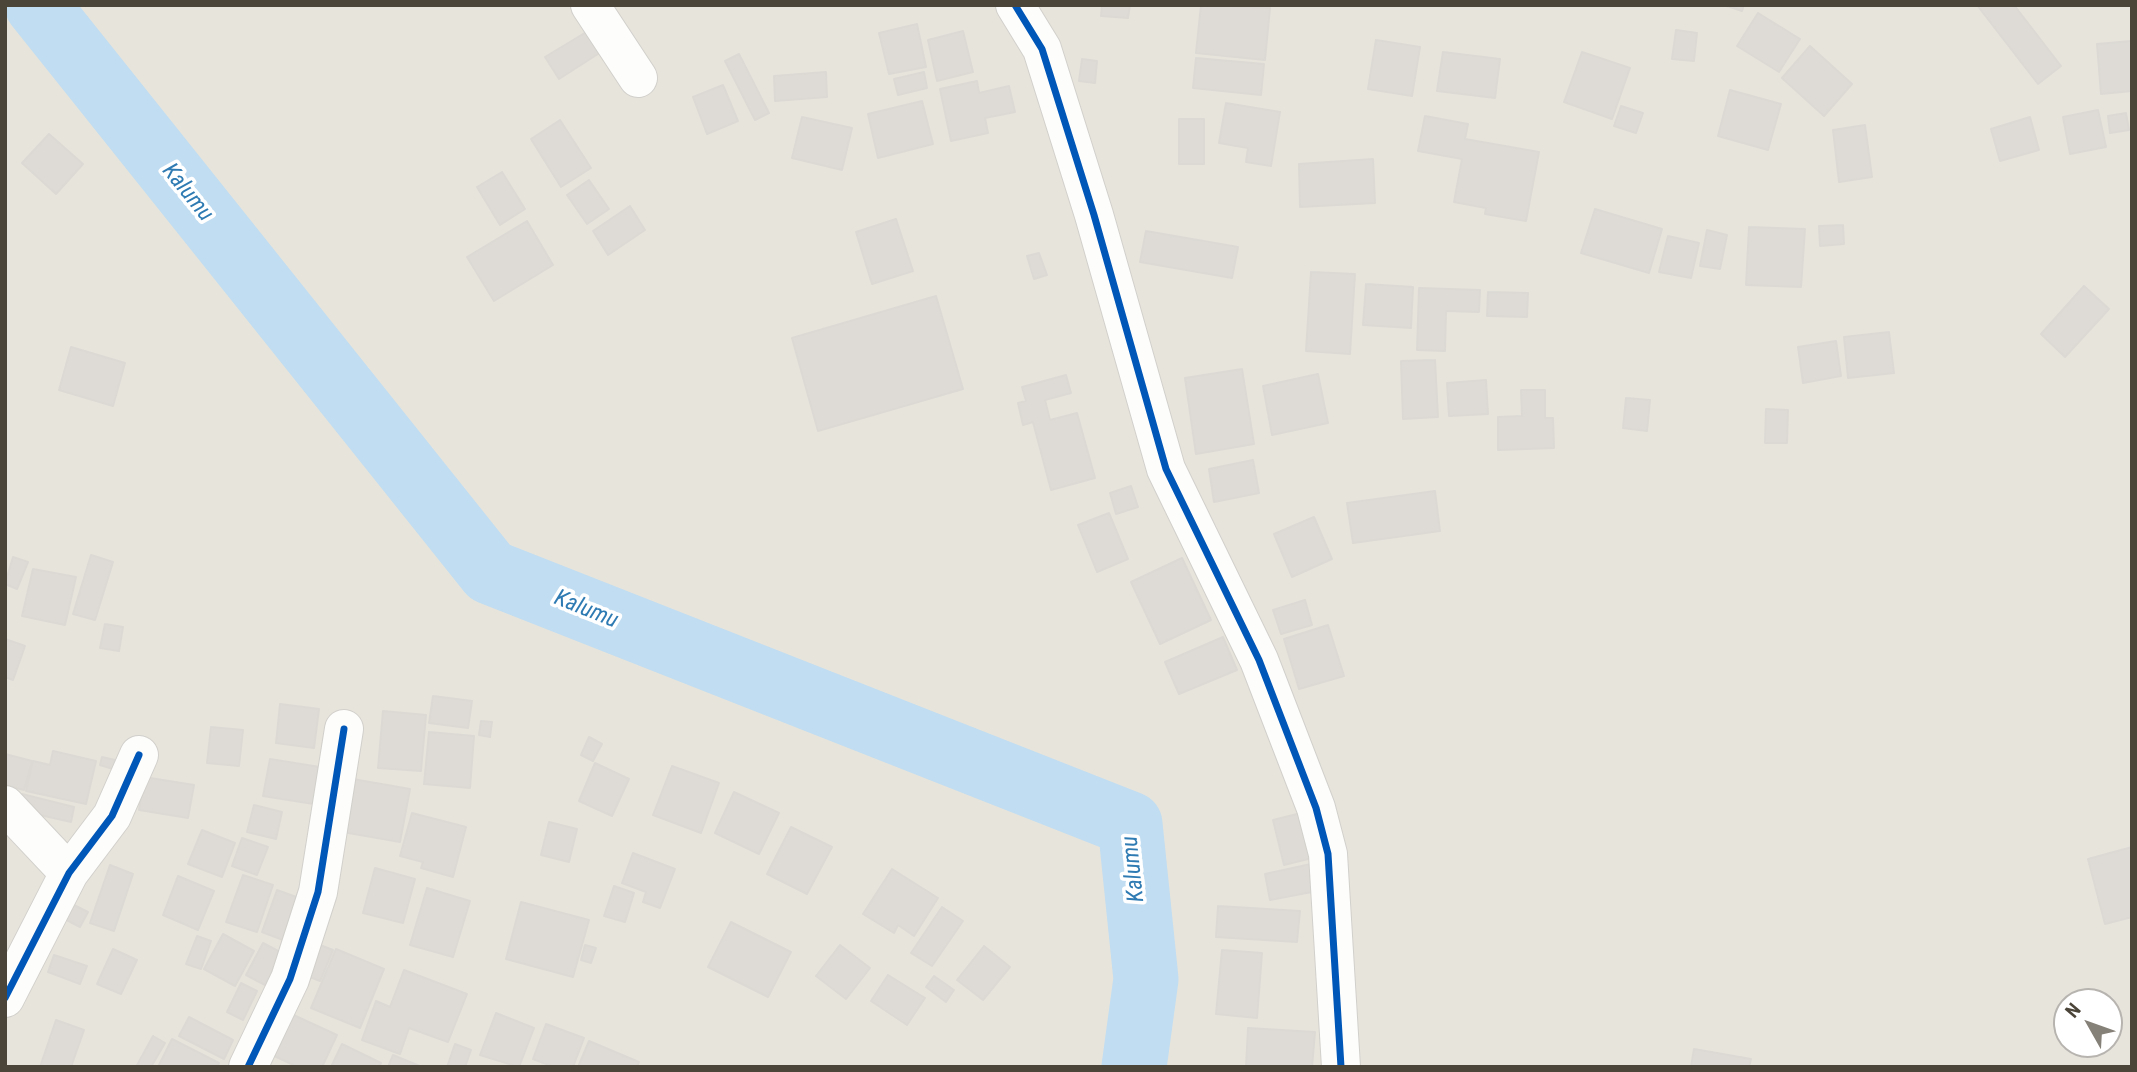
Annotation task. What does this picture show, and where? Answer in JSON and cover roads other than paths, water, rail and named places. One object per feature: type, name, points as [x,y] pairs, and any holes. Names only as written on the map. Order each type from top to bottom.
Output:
[{"type":"street","points":[[590,5],[638,78]]},
{"type":"street","points":[[1015,5],[1042,49]]},
{"type":"street","points":[[1034,5],[1042,49],[1094,215],[1166,469],[1259,660],[1316,808],[1328,854],[1341,1067]]},
{"type":"street","points":[[248,1067],[290,979],[317,892],[344,729]]},
{"type":"street","points":[[5,998],[69,873],[112,816],[139,755]]},
{"type":"street","points":[[5,804],[69,873]]},
{"type":"waterway","name":"Kalumu","points":[[37,5],[490,572],[1130,824],[1146,979],[1134,1067]]}]
